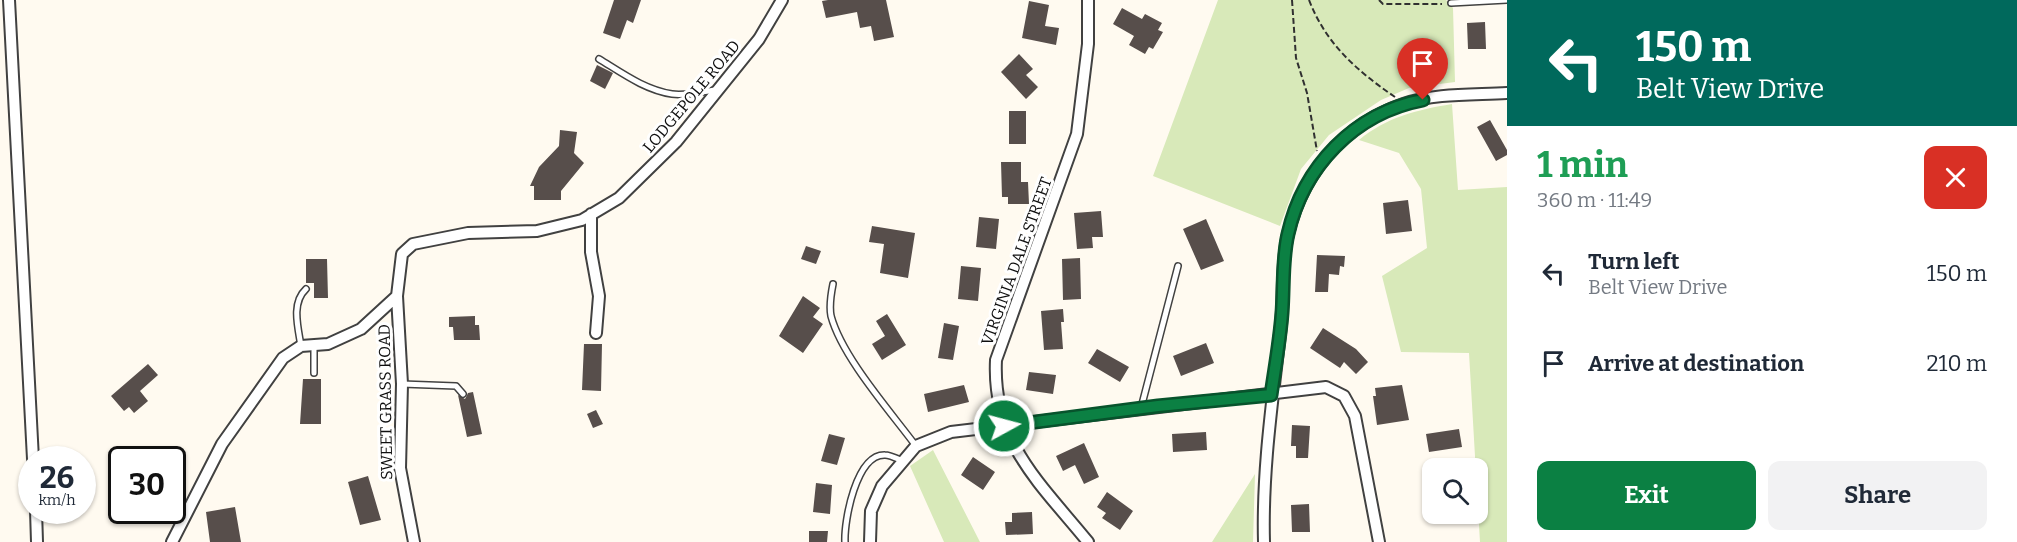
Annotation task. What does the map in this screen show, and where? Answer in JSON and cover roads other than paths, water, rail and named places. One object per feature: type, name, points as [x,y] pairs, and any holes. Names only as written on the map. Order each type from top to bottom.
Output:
[{"type":"street","points":[[9,0],[32,446]]},
{"type":"street","name":"LODGEPOLE ROAD","points":[[397,296],[402,254],[414,244],[468,233],[537,231],[582,220],[619,198],[675,142],[759,39],[782,0]]},
{"type":"street","name":"VIRGINIA DALE STREET","points":[[1088,0],[1088,44],[1077,134],[996,360],[995,387],[1004,426],[1014,449],[1088,542]]},
{"type":"street","points":[[1263,542],[1271,395],[1281,323],[1287,236],[1299,199],[1318,166],[1350,131],[1377,116],[1404,104],[1442,97],[1507,93]]},
{"type":"street","points":[[591,214],[591,252],[599,296],[596,333]]},
{"type":"street","points":[[172,542],[228,436],[283,358],[301,346],[315,347],[328,344],[361,328],[397,296]]},
{"type":"street","name":"SWEET GRASS ROAD","points":[[397,296],[402,384],[399,468],[414,542]]},
{"type":"street","points":[[870,542],[871,512],[882,486],[916,446],[951,432],[1326,387],[1344,396],[1354,416],[1379,542]]},
{"type":"street","points":[[36,524],[37,542]]},
{"type":"lane","points":[[1451,3],[1507,0]]},
{"type":"lane","points":[[599,59],[656,90],[674,94],[717,90]]},
{"type":"lane","points":[[1141,410],[1178,266]]},
{"type":"lane","points":[[833,284],[831,315],[851,357],[916,446]]},
{"type":"lane","points":[[301,346],[298,298],[306,289]]},
{"type":"lane","points":[[314,373],[315,347]]},
{"type":"lane","points":[[402,384],[456,386],[463,394]]},
{"type":"lane","points":[[845,542],[844,528],[852,495],[867,465],[876,457],[886,454],[903,461]]}]
